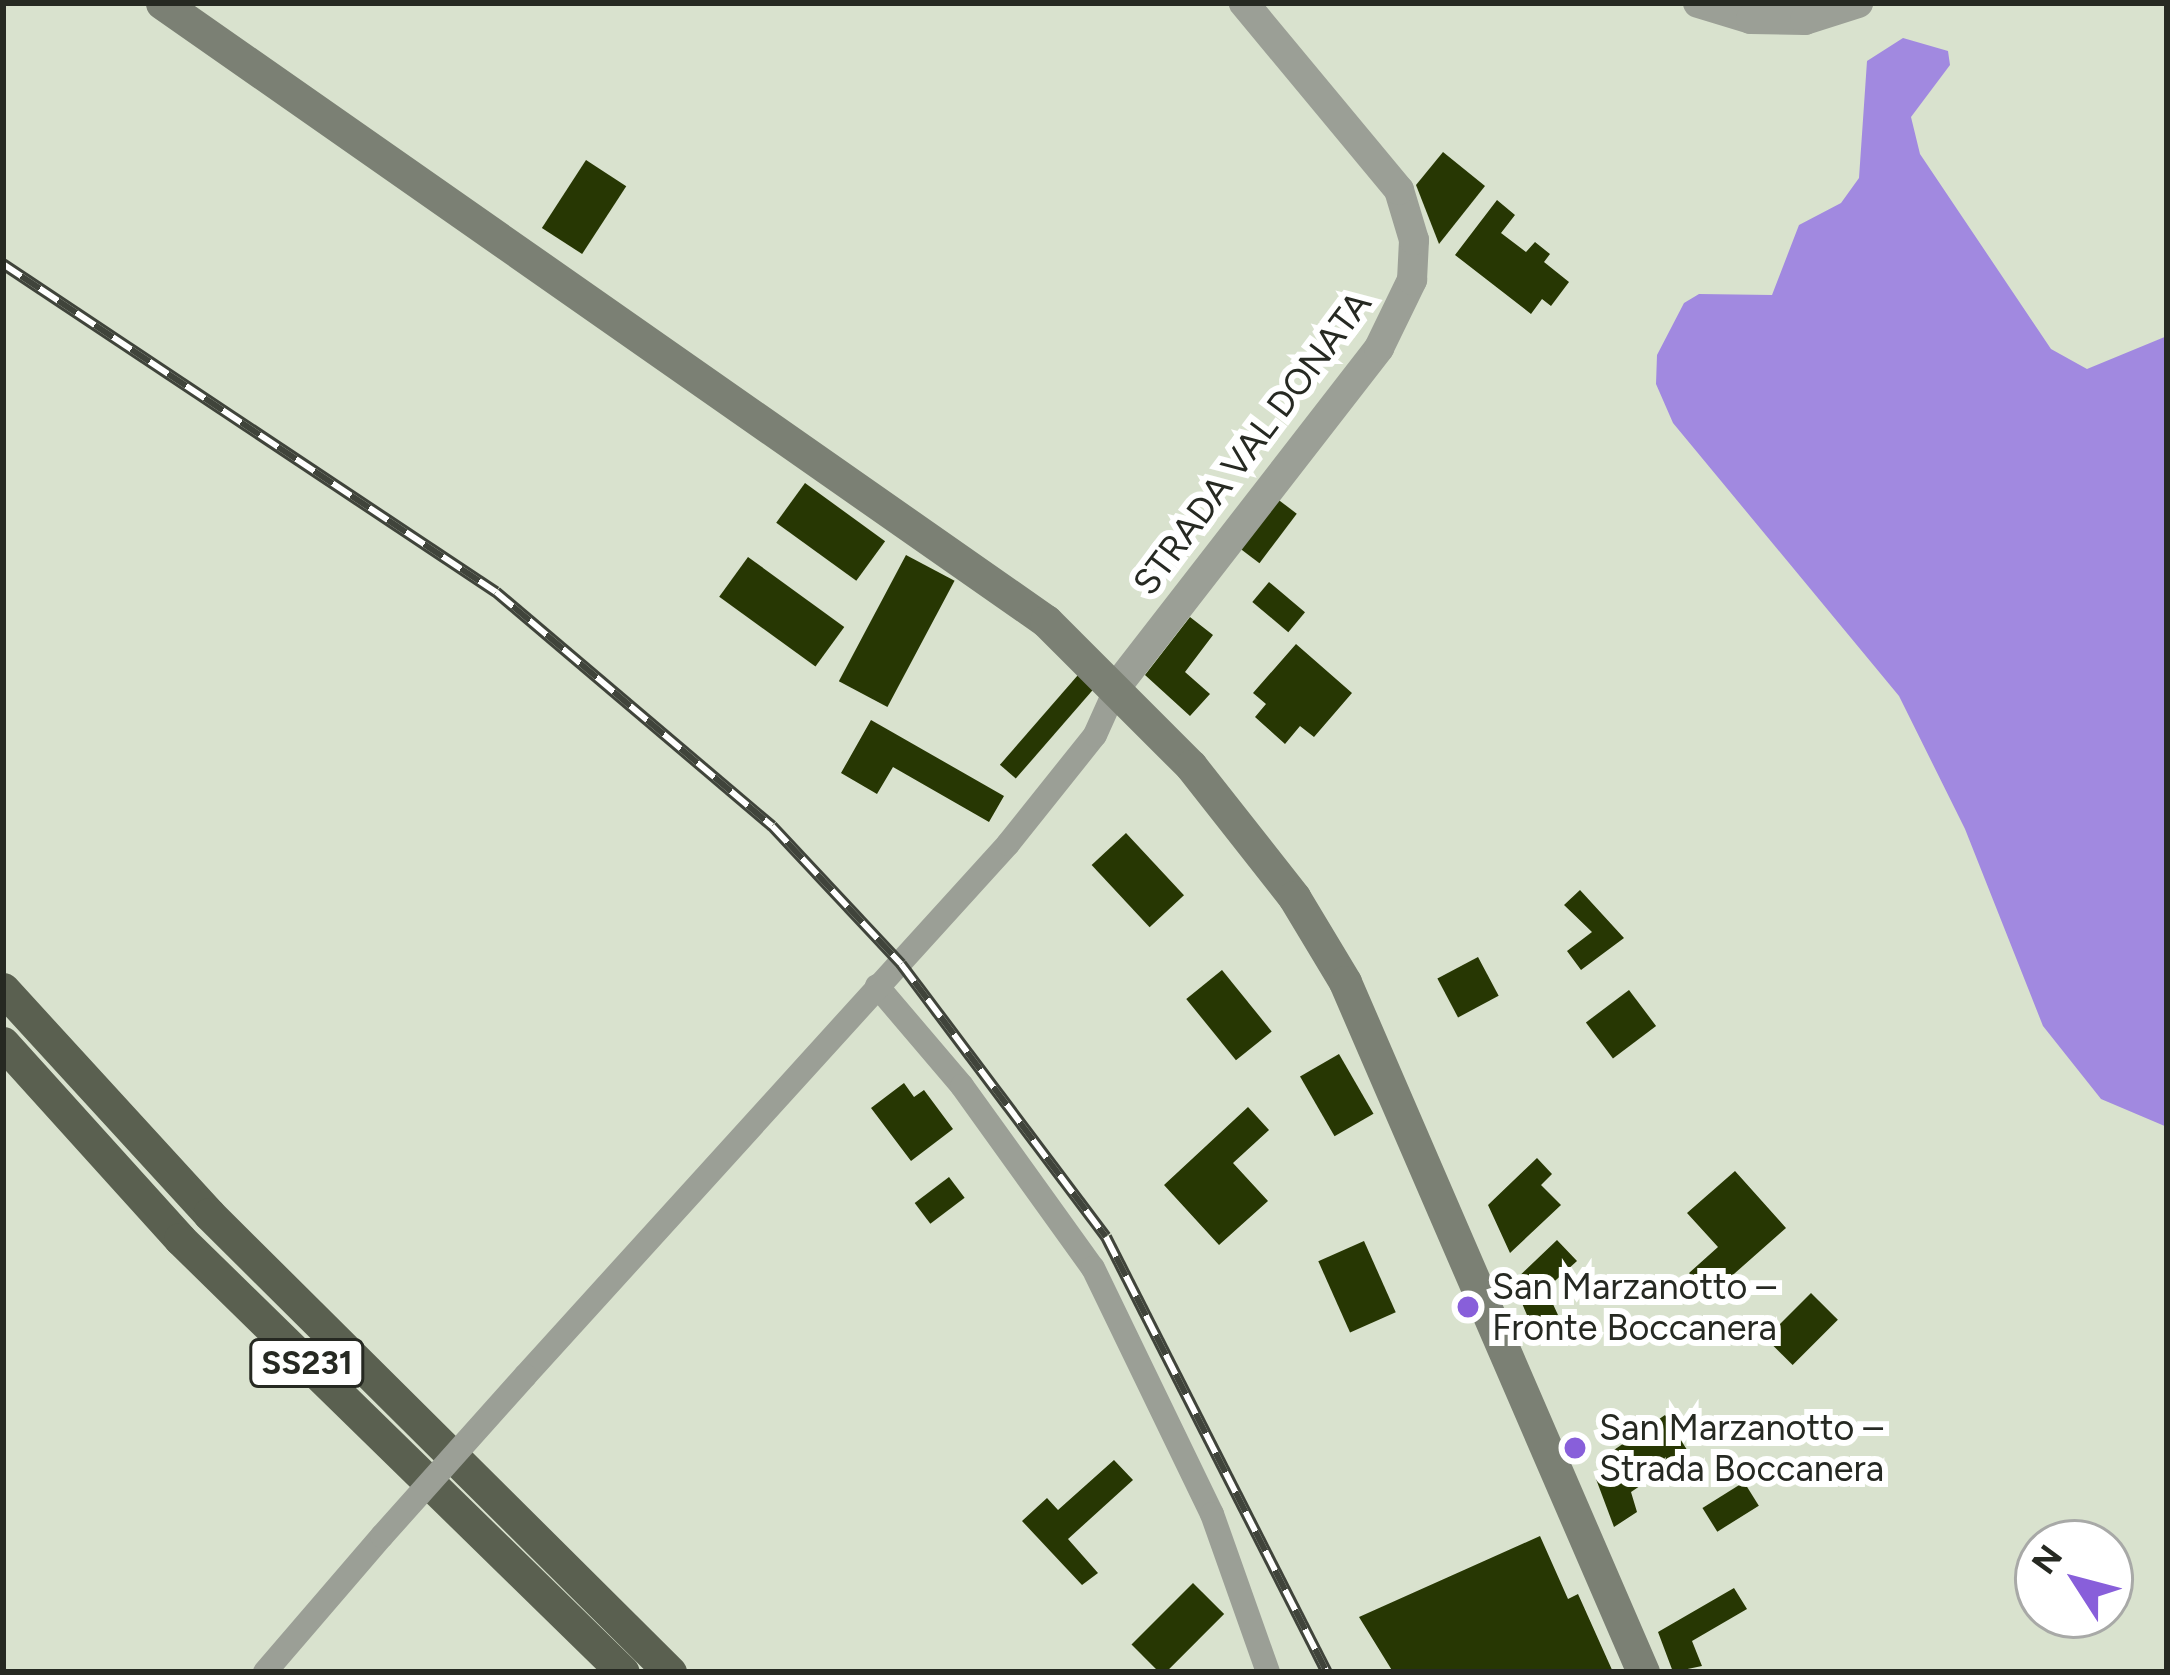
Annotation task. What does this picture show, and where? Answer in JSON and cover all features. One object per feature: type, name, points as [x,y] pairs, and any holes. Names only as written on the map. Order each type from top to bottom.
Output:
[{"type":"highway","name":"SS231","points":[[3,989],[209,1214],[670,1672]]},
{"type":"highway","name":"SS231","points":[[3,1043],[180,1239],[623,1672]]},
{"type":"main road","points":[[162,3],[918,528],[1118,686],[1238,819],[1345,982],[1643,1672]]},
{"type":"street","name":"STRADA VAL DONATA","points":[[1118,686],[1379,348],[1412,280],[1414,240],[1399,190],[1244,3]]},
{"type":"street","points":[[1698,3],[1750,19],[1805,20],[1858,3]]},
{"type":"street","points":[[265,1672],[524,1376],[1008,844],[1095,735],[1118,686]]},
{"type":"street","points":[[877,986],[962,1086],[1093,1268],[1212,1514],[1268,1672]]},
{"type":"shaded area","points":[[1903,38],[1948,51],[1950,65],[1911,117],[1920,154],[2051,349],[2087,369],[2167,336],[2167,1127],[2101,1099],[2043,1026],[1965,829],[1899,696],[1673,423],[1656,384],[1657,355],[1684,303],[1699,294],[1772,295],[1799,225],[1841,203],[1859,178],[1867,61]]},
{"type":"building","points":[[1443,152],[1485,186],[1439,244],[1416,185]]},
{"type":"building","points":[[586,160],[626,186],[582,254],[542,228]]},
{"type":"building","points":[[1497,200],[1515,215],[1501,233],[1526,252],[1535,242],[1550,254],[1544,262],[1569,282],[1551,306],[1542,299],[1531,314],[1455,255]]},
{"type":"building","points":[[805,483],[885,541],[856,581],[776,523]]},
{"type":"building","points":[[1276,498],[1297,514],[1259,563],[1239,548]]},
{"type":"building","points":[[906,555],[955,581],[887,707],[839,681]]},
{"type":"building","points":[[748,557],[844,627],[815,667],[719,597]]},
{"type":"building","points":[[1269,582],[1305,612],[1288,632],[1252,602]]},
{"type":"building","points":[[1190,617],[1213,635],[1185,672],[1210,694],[1190,716],[1145,675]]},
{"type":"building","points":[[1296,644],[1352,693],[1314,737],[1300,726],[1285,744],[1255,717],[1266,704],[1253,693]]},
{"type":"building","points":[[1078,675],[1094,689],[1016,779],[1000,765]]},
{"type":"building","points":[[871,720],[1004,796],[989,822],[893,767],[877,794],[841,773]]},
{"type":"building","points":[[1126,833],[1184,895],[1150,927],[1092,865]]},
{"type":"building","points":[[1580,890],[1624,938],[1581,970],[1567,951],[1592,932],[1564,905]]},
{"type":"building","points":[[1478,957],[1499,996],[1458,1017],[1437,979]]},
{"type":"building","points":[[1222,970],[1272,1031],[1236,1060],[1186,999]]},
{"type":"building","points":[[1629,990],[1656,1026],[1613,1058],[1586,1022]]},
{"type":"building","points":[[1339,1054],[1374,1114],[1335,1136],[1300,1076]]},
{"type":"building","points":[[904,1083],[914,1097],[924,1090],[953,1129],[911,1161],[871,1108]]},
{"type":"building","points":[[1248,1107],[1269,1130],[1233,1163],[1268,1201],[1219,1245],[1164,1185]]},
{"type":"building","points":[[1537,1158],[1552,1174],[1541,1185],[1561,1205],[1510,1253],[1488,1205]]},
{"type":"building","points":[[1735,1171],[1786,1228],[1709,1296],[1689,1273],[1718,1247],[1687,1213]]},
{"type":"building","points":[[949,1177],[965,1198],[930,1224],[915,1203]]},
{"type":"building","points":[[1557,1240],[1577,1261],[1546,1289],[1558,1315],[1532,1327],[1513,1282]]},
{"type":"building","points":[[1364,1241],[1396,1312],[1350,1333],[1318,1261]]},
{"type":"building","points":[[1811,1293],[1838,1320],[1793,1365],[1766,1338]]},
{"type":"building","points":[[1665,1415],[1689,1453],[1631,1492],[1637,1512],[1614,1527],[1596,1479],[1620,1463],[1611,1452]]},
{"type":"building","points":[[1114,1460],[1133,1480],[1068,1539],[1098,1573],[1082,1585],[1022,1521],[1047,1498],[1058,1510]]},
{"type":"building","points":[[1744,1482],[1759,1506],[1717,1532],[1702,1508]]},
{"type":"building","points":[[1540,1536],[1568,1599],[1578,1594],[1613,1672],[1393,1672],[1359,1617]]},
{"type":"building","points":[[1193,1583],[1224,1614],[1166,1672],[1159,1672],[1131,1645]]},
{"type":"building","points":[[1734,1588],[1747,1609],[1692,1641],[1702,1666],[1673,1672],[1658,1632]]},
{"type":"railway","points":[[3,264],[496,592],[772,826],[901,964],[1106,1237],[1327,1672]]},
{"type":"place","name":"San Marzanotto – Fronte Boccanera","points":[[1468,1307]]},
{"type":"place","name":"San Marzanotto – Strada Boccanera","points":[[1575,1448]]}]
